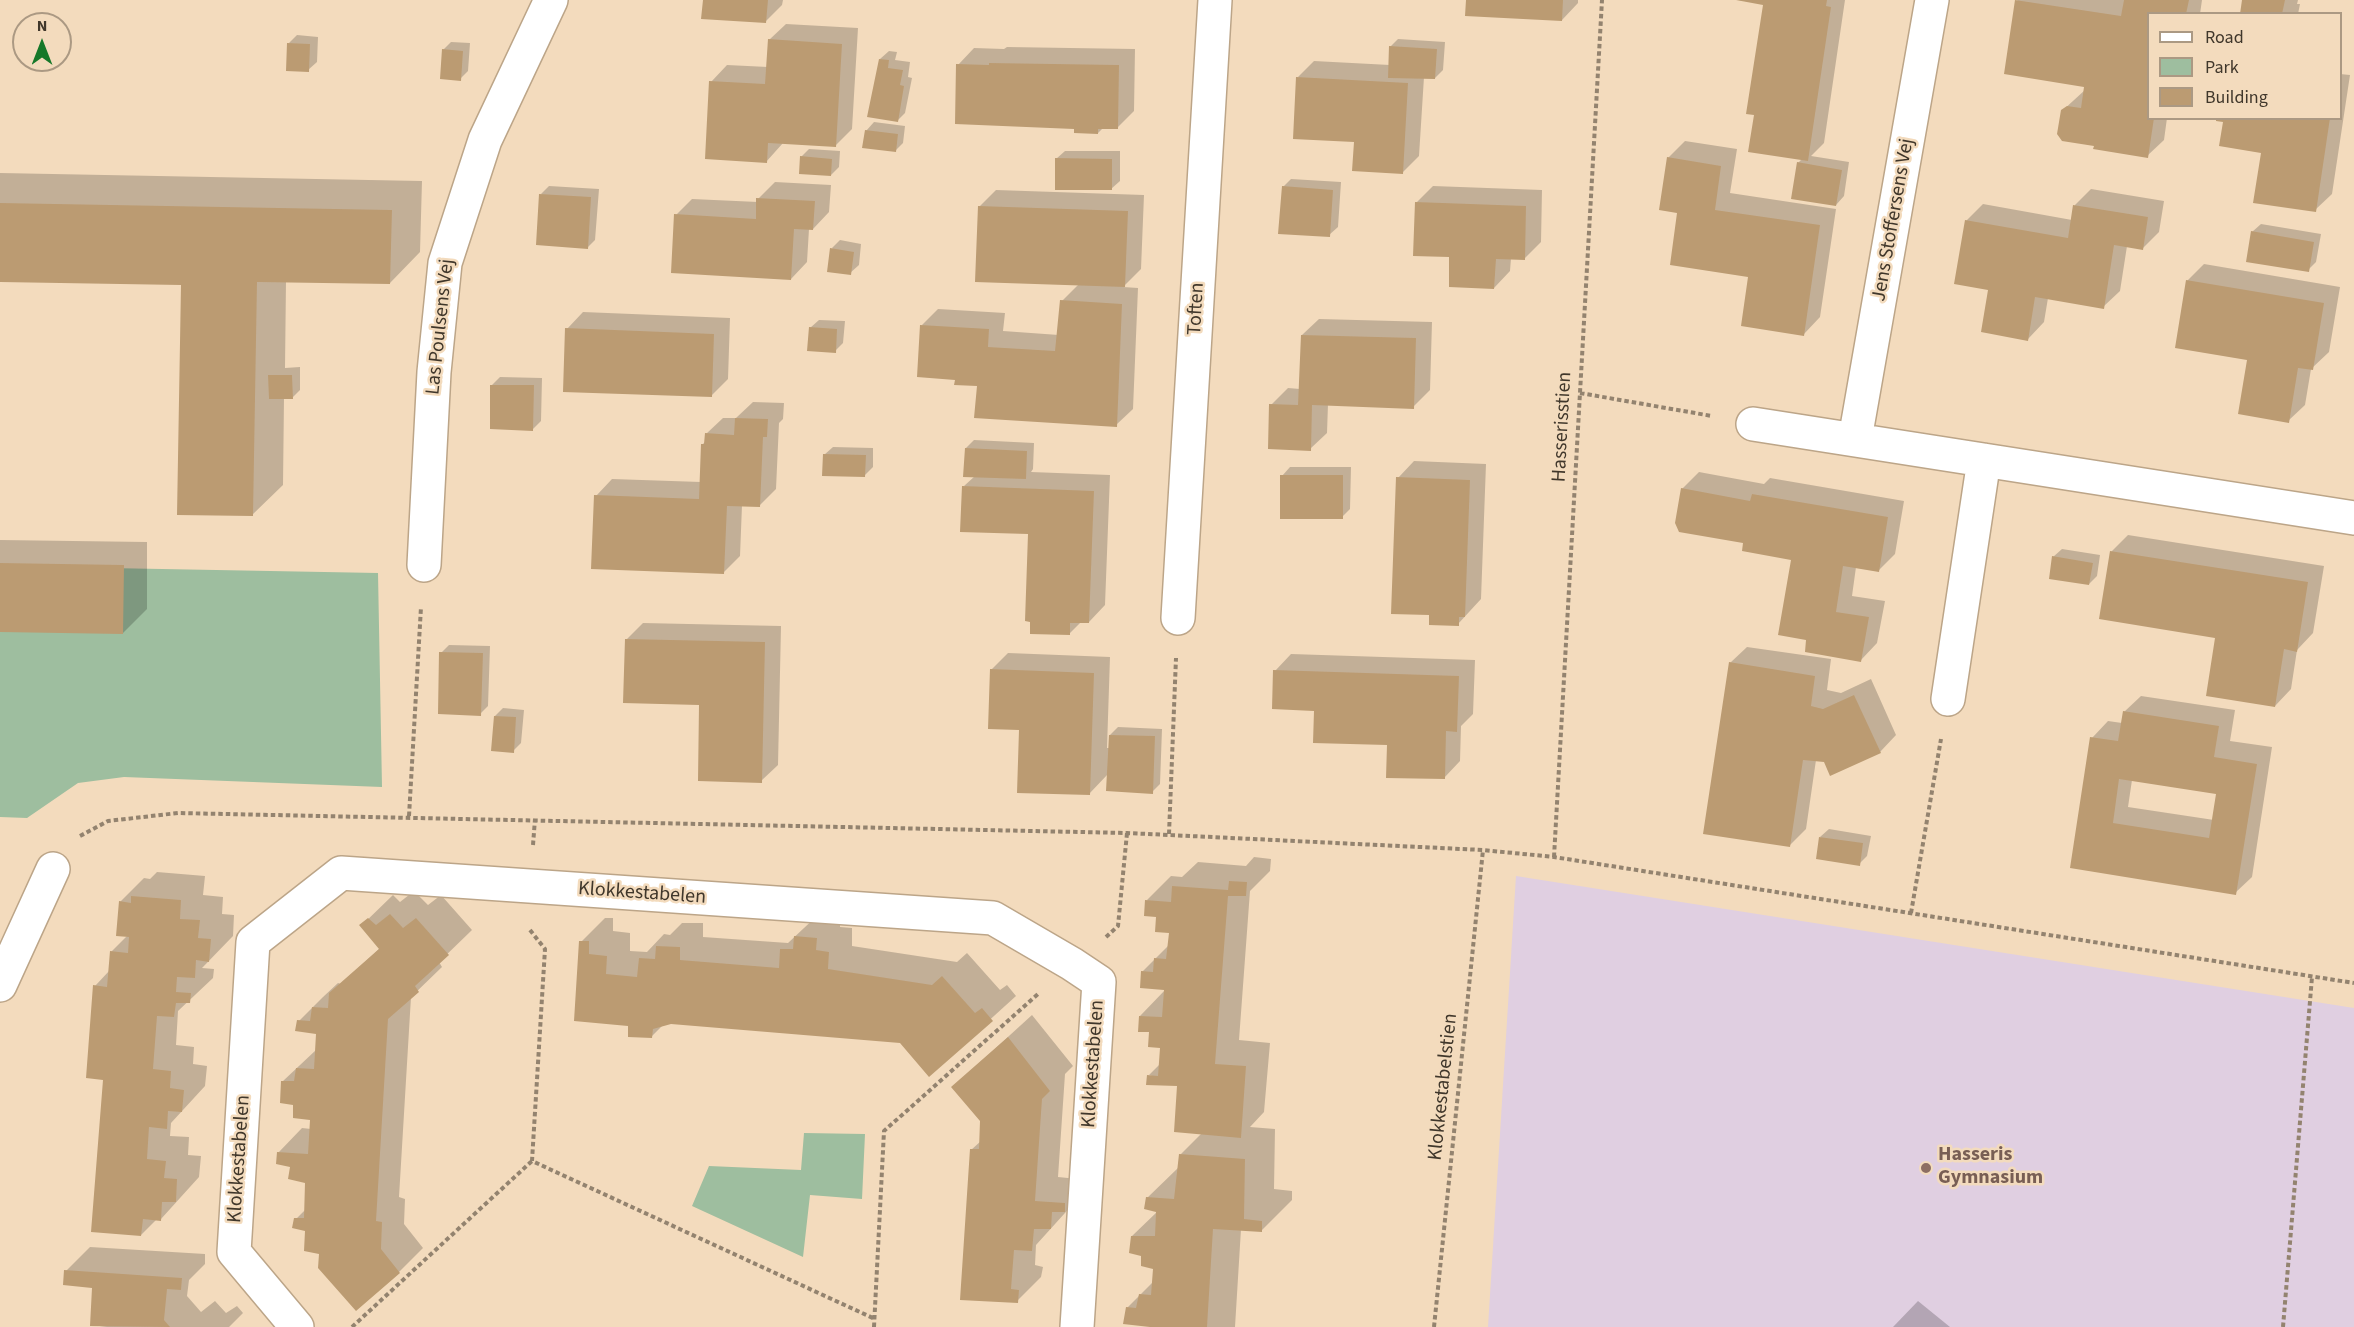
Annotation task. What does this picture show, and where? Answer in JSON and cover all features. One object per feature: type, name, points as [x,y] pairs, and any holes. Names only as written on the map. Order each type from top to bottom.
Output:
[{"type":"street","name":"Las Poulsens Vej","points":[[423,565],[434,372],[445,263],[485,140],[551,0]]},
{"type":"street","name":"Toften","points":[[1178,618],[1215,0]]},
{"type":"street","name":"Jens Stoffersens Vej","points":[[1855,439],[1932,0]]},
{"type":"street","points":[[1754,424],[2354,518]]},
{"type":"street","points":[[1948,699],[1984,460]]},
{"type":"street","points":[[0,985],[53,869]]},
{"type":"street","name":"Klokkestabelen","points":[[297,1327],[234,1252],[253,942],[341,873],[993,918],[1072,964],[1099,982],[1077,1327]]},
{"type":"path","name":"Hasserisstien","points":[[1554,856],[1602,0]]},
{"type":"path","points":[[1580,393],[1754,424]]},
{"type":"path","points":[[410,816],[423,565]]},
{"type":"path","points":[[1168,834],[1178,618]]},
{"type":"path","points":[[1911,913],[1948,699]]},
{"type":"path","points":[[53,869],[74,840],[108,821],[178,813],[410,816],[1168,834],[1483,850],[1554,856],[2354,984]]},
{"type":"path","points":[[874,1327],[884,1131],[1118,926],[1127,832]]},
{"type":"path","name":"Klokkestabelstien","points":[[1434,1327],[1483,850]]},
{"type":"path","points":[[352,1327],[532,1161],[545,949],[529,929],[531,886]]},
{"type":"path","points":[[2283,1327],[2312,977]]},
{"type":"path","points":[[532,1161],[874,1319]]},
{"type":"shaded area","name":"Hasseris Gymnasium","points":[[1516,876],[2354,1008],[2354,1327],[1488,1327]]},
{"type":"green space","points":[[0,566],[378,573],[382,787],[124,777],[78,783],[27,818],[0,817]]},
{"type":"green space","points":[[804,1133],[865,1134],[862,1199],[810,1195],[803,1257],[692,1206],[709,1166],[801,1170]]},
{"type":"building","points":[[703,0],[768,0],[766,23],[701,19]]},
{"type":"building","points":[[1466,0],[1563,0],[1562,21],[1465,16]]},
{"type":"building","points":[[1736,0],[1827,0],[1826,6],[1831,7],[1808,161],[1748,152],[1754,115],[1746,114],[1763,5]]},
{"type":"building","points":[[2015,0],[2121,16],[2124,0],[2189,0],[2186,12],[2147,12],[2147,120],[2154,120],[2148,158],[2093,149],[2094,146],[2062,141],[2057,134],[2061,110],[2067,106],[2081,108],[2084,87],[2004,74]]},
{"type":"building","points":[[2242,0],[2285,0],[2282,12],[2240,12]]},
{"type":"building","points":[[768,39],[842,44],[836,147],[768,143],[767,163],[705,159],[709,81],[765,84]]},
{"type":"building","points":[[287,43],[310,44],[309,72],[286,71]]},
{"type":"building","points":[[1389,46],[1437,49],[1435,79],[1388,78]]},
{"type":"building","points":[[442,49],[463,51],[461,81],[440,79]]},
{"type":"building","points":[[879,59],[889,60],[888,68],[903,70],[900,85],[904,86],[898,122],[867,117]]},
{"type":"building","points":[[989,63],[1119,65],[1118,129],[1098,129],[1098,134],[1074,133],[1074,129],[955,124],[956,64],[989,65]]},
{"type":"building","points":[[1296,77],[1408,83],[1403,174],[1352,171],[1354,142],[1293,139]]},
{"type":"building","points":[[2330,120],[2316,212],[2253,203],[2261,153],[2219,146],[2223,122],[2216,121]]},
{"type":"building","points":[[865,130],[898,134],[896,152],[862,148]]},
{"type":"building","points":[[800,156],[832,159],[831,176],[799,174]]},
{"type":"building","points":[[1667,157],[1721,166],[1715,210],[1820,225],[1804,336],[1741,326],[1748,277],[1670,265],[1677,213],[1659,210]]},
{"type":"building","points":[[1055,158],[1112,159],[1112,190],[1055,190]]},
{"type":"building","points":[[1797,162],[1842,170],[1836,206],[1791,199]]},
{"type":"building","points":[[1282,186],[1333,190],[1330,237],[1278,234]]},
{"type":"building","points":[[539,194],[591,197],[588,249],[536,245]]},
{"type":"building","points":[[756,198],[815,201],[813,230],[794,229],[791,280],[671,273],[674,214],[756,219]]},
{"type":"building","points":[[1415,202],[1526,206],[1525,260],[1496,259],[1494,289],[1449,287],[1449,257],[1413,256]]},
{"type":"building","points":[[0,203],[392,210],[390,284],[257,282],[253,516],[177,515],[181,285],[0,282]]},
{"type":"building","points":[[2073,205],[2148,217],[2143,250],[2114,245],[2104,309],[2035,297],[2028,341],[1981,332],[1988,290],[1954,284],[1965,220],[2068,238]]},
{"type":"building","points":[[978,206],[1128,211],[1125,287],[975,282]]},
{"type":"building","points":[[2251,231],[2314,242],[2309,272],[2246,262]]},
{"type":"building","points":[[830,248],[854,252],[851,275],[827,272]]},
{"type":"building","points":[[2186,280],[2324,303],[2313,370],[2298,368],[2289,423],[2238,414],[2247,360],[2175,348]]},
{"type":"building","points":[[1060,300],[1122,304],[1117,427],[974,418],[977,386],[954,385],[955,380],[917,377],[920,325],[989,329],[988,347],[1055,351]]},
{"type":"building","points":[[809,327],[837,329],[836,353],[807,351]]},
{"type":"building","points":[[565,328],[714,334],[712,397],[563,392]]},
{"type":"building","points":[[1301,335],[1416,338],[1414,409],[1312,405],[1311,451],[1268,449],[1269,404],[1298,405]]},
{"type":"building","points":[[268,375],[292,375],[293,399],[269,399]]},
{"type":"building","points":[[490,385],[534,385],[533,431],[490,429]]},
{"type":"building","points":[[735,418],[768,419],[767,437],[763,437],[760,507],[727,506],[724,574],[591,569],[594,495],[699,499],[701,444],[704,444],[705,433],[734,435]]},
{"type":"building","points":[[965,448],[1027,451],[1026,479],[963,477]]},
{"type":"building","points":[[823,454],[866,455],[865,477],[822,476]]},
{"type":"building","points":[[1280,475],[1343,475],[1343,519],[1280,519]]},
{"type":"building","points":[[1396,477],[1470,480],[1465,617],[1459,617],[1459,626],[1429,625],[1429,615],[1391,614]]},
{"type":"building","points":[[962,486],[1094,491],[1089,623],[1070,623],[1070,635],[1030,634],[1030,622],[1025,621],[1028,534],[960,532]]},
{"type":"building","points":[[1681,488],[1750,501],[1752,494],[1888,517],[1879,572],[1843,566],[1836,612],[1869,617],[1861,662],[1805,652],[1806,640],[1778,635],[1791,560],[1742,551],[1743,543],[1679,532],[1675,523]]},
{"type":"building","points":[[2110,551],[2308,582],[2297,652],[2284,649],[2275,707],[2206,696],[2215,638],[2099,619]]},
{"type":"building","points":[[2052,556],[2093,563],[2089,585],[2049,579]]},
{"type":"building","points":[[0,563],[124,565],[123,634],[0,632]]},
{"type":"building","points":[[625,639],[765,642],[762,783],[698,781],[699,705],[623,703]]},
{"type":"building","points":[[439,652],[483,653],[481,716],[438,714]]},
{"type":"building","points":[[1729,662],[1815,676],[1811,706],[1823,709],[1854,695],[1881,753],[1830,776],[1824,762],[1803,760],[1790,847],[1703,834]]},
{"type":"building","points":[[990,669],[1094,673],[1090,795],[1017,793],[1019,730],[988,729]]},
{"type":"building","points":[[1273,670],[1459,676],[1457,732],[1446,731],[1445,779],[1386,778],[1387,745],[1313,743],[1314,711],[1272,709]]},
{"type":"building","points":[[2123,711],[2219,726],[2214,757],[2257,764],[2236,895],[2070,868],[2090,737],[2118,741]],"holes":[[[2119,779],[2216,794],[2209,838],[2113,823]]]},
{"type":"building","points":[[494,716],[516,717],[514,753],[491,751]]},
{"type":"building","points":[[1109,735],[1155,736],[1153,794],[1106,791]]},
{"type":"building","points":[[1819,837],[1863,843],[1860,866],[1816,859]]},
{"type":"building","points":[[1229,881],[1247,882],[1246,896],[1228,896],[1215,1064],[1246,1066],[1241,1138],[1174,1132],[1177,1086],[1146,1085],[1147,1075],[1158,1076],[1160,1048],[1148,1047],[1149,1032],[1138,1032],[1139,1016],[1162,1017],[1164,990],[1140,988],[1141,971],[1153,972],[1154,958],[1166,959],[1169,933],[1155,932],[1156,917],[1144,916],[1145,900],[1171,902],[1172,886],[1228,890]]},
{"type":"building","points":[[131,896],[181,900],[180,919],[200,920],[198,938],[211,939],[209,962],[196,960],[195,978],[177,977],[176,992],[191,993],[190,1003],[176,1003],[174,1017],[157,1016],[153,1069],[171,1071],[170,1088],[184,1090],[182,1112],[168,1111],[167,1129],[149,1127],[147,1159],[166,1161],[164,1178],[177,1179],[176,1202],[162,1202],[161,1221],[143,1219],[141,1236],[91,1232],[103,1080],[86,1078],[93,985],[107,987],[110,951],[128,953],[129,937],[116,936],[119,901],[131,903]]},
{"type":"building","points":[[390,914],[403,928],[416,918],[449,955],[415,986],[419,992],[388,1019],[376,1221],[382,1222],[381,1249],[400,1273],[356,1311],[318,1268],[319,1254],[304,1251],[305,1231],[292,1228],[294,1218],[304,1218],[305,1183],[288,1179],[290,1167],[276,1164],[277,1152],[308,1154],[310,1120],[293,1118],[293,1105],[280,1103],[281,1081],[294,1081],[296,1068],[314,1069],[316,1034],[295,1031],[297,1020],[310,1021],[312,1007],[328,1008],[329,993],[379,949],[359,925],[368,918],[376,925]]},
{"type":"building","points":[[794,936],[817,938],[816,950],[829,952],[828,969],[932,985],[942,976],[975,1013],[982,1008],[993,1021],[929,1077],[900,1043],[671,1024],[653,1029],[652,1038],[628,1037],[628,1026],[574,1021],[579,941],[589,941],[589,954],[607,956],[606,974],[637,977],[639,958],[655,959],[656,946],[680,947],[680,960],[779,968],[780,949],[793,949]]},
{"type":"building","points":[[1008,1037],[1050,1091],[1042,1099],[1035,1201],[1065,1203],[1065,1212],[1052,1212],[1051,1229],[1034,1229],[1032,1251],[1014,1250],[1011,1289],[1019,1290],[1018,1303],[960,1300],[970,1149],[979,1149],[980,1121],[951,1087]]},
{"type":"building","points":[[1179,1154],[1245,1159],[1244,1219],[1262,1221],[1262,1232],[1213,1229],[1207,1327],[1150,1327],[1123,1324],[1126,1307],[1136,1308],[1139,1294],[1151,1295],[1153,1269],[1141,1266],[1141,1256],[1129,1253],[1131,1236],[1155,1236],[1156,1212],[1144,1209],[1146,1197],[1174,1199]]},
{"type":"building","points":[[64,1270],[182,1278],[181,1290],[167,1289],[164,1320],[170,1327],[90,1326],[92,1288],[63,1285]]},
{"type":"place","name":"Hasseris Gymnasium","points":[[1926,1168]]}]
